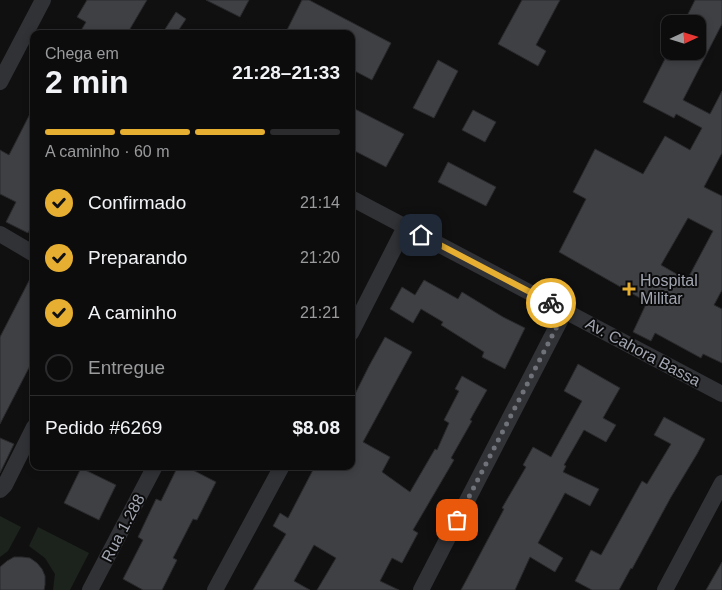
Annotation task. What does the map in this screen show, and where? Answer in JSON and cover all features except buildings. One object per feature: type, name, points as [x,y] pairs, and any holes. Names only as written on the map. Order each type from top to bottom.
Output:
[{"type":"street","points":[[34,30],[44,0]]},
{"type":"street","points":[[0,82],[30,37]]},
{"type":"street","name":"Av. Cahora Bassa","points":[[355,200],[722,394]]},
{"type":"street","points":[[355,325],[404,226]]},
{"type":"street","points":[[0,234],[30,252]]},
{"type":"street","points":[[421,590],[565,311]]},
{"type":"street","points":[[0,490],[5,486],[30,435]]},
{"type":"street","name":"Rua 1.288","points":[[90,590],[153,470]]},
{"type":"street","points":[[215,590],[280,470]]},
{"type":"street","points":[[666,590],[722,483]]},
{"type":"shaded area","points":[[0,516],[21,527],[8,551],[0,557]]},
{"type":"shaded area","points":[[38,527],[89,553],[70,590],[53,590],[55,574],[45,558],[29,546]]},
{"type":"way so far","points":[[457,520],[565,311],[551,303]]},
{"type":"place","name":"Hospital Militar","points":[[629,289]]},
{"type":"route","points":[[421,235],[551,303]]}]
